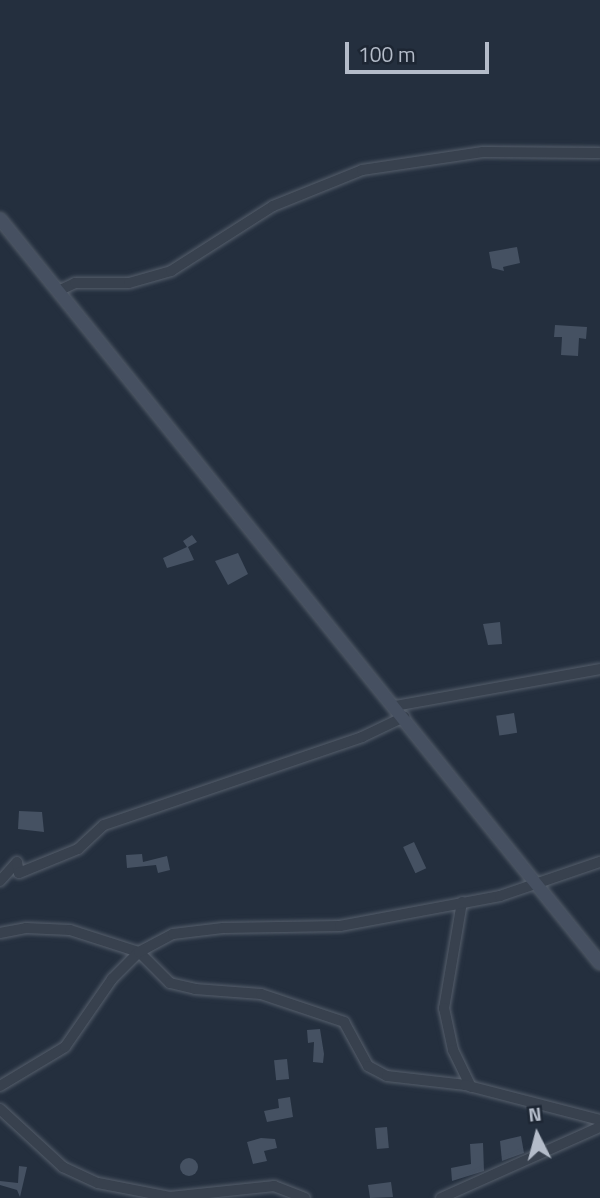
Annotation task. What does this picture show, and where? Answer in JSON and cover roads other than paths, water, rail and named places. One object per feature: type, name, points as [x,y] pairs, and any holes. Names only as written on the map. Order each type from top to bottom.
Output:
[{"type":"street","points":[[58,291],[75,284],[130,283],[171,271],[273,206],[362,170],[483,152],[600,153]]},
{"type":"street","points":[[0,219],[400,711],[600,963]]},
{"type":"street","points":[[0,881],[17,862],[19,873],[78,849],[104,825],[362,737],[400,711],[600,668]]},
{"type":"street","points":[[0,1086],[65,1047],[112,979],[139,952],[183,933],[272,930],[293,925],[321,928],[538,885],[600,862]]},
{"type":"street","points":[[463,902],[444,1008],[453,1050],[471,1087]]},
{"type":"street","points":[[0,933],[52,927],[139,952],[170,983],[195,989],[261,994],[344,1022],[368,1066],[380,1073],[471,1087],[600,1120]]},
{"type":"street","points":[[0,1109],[26,1129],[50,1157],[98,1183],[170,1197],[274,1186],[305,1198]]},
{"type":"street","points":[[441,1198],[600,1127]]}]
